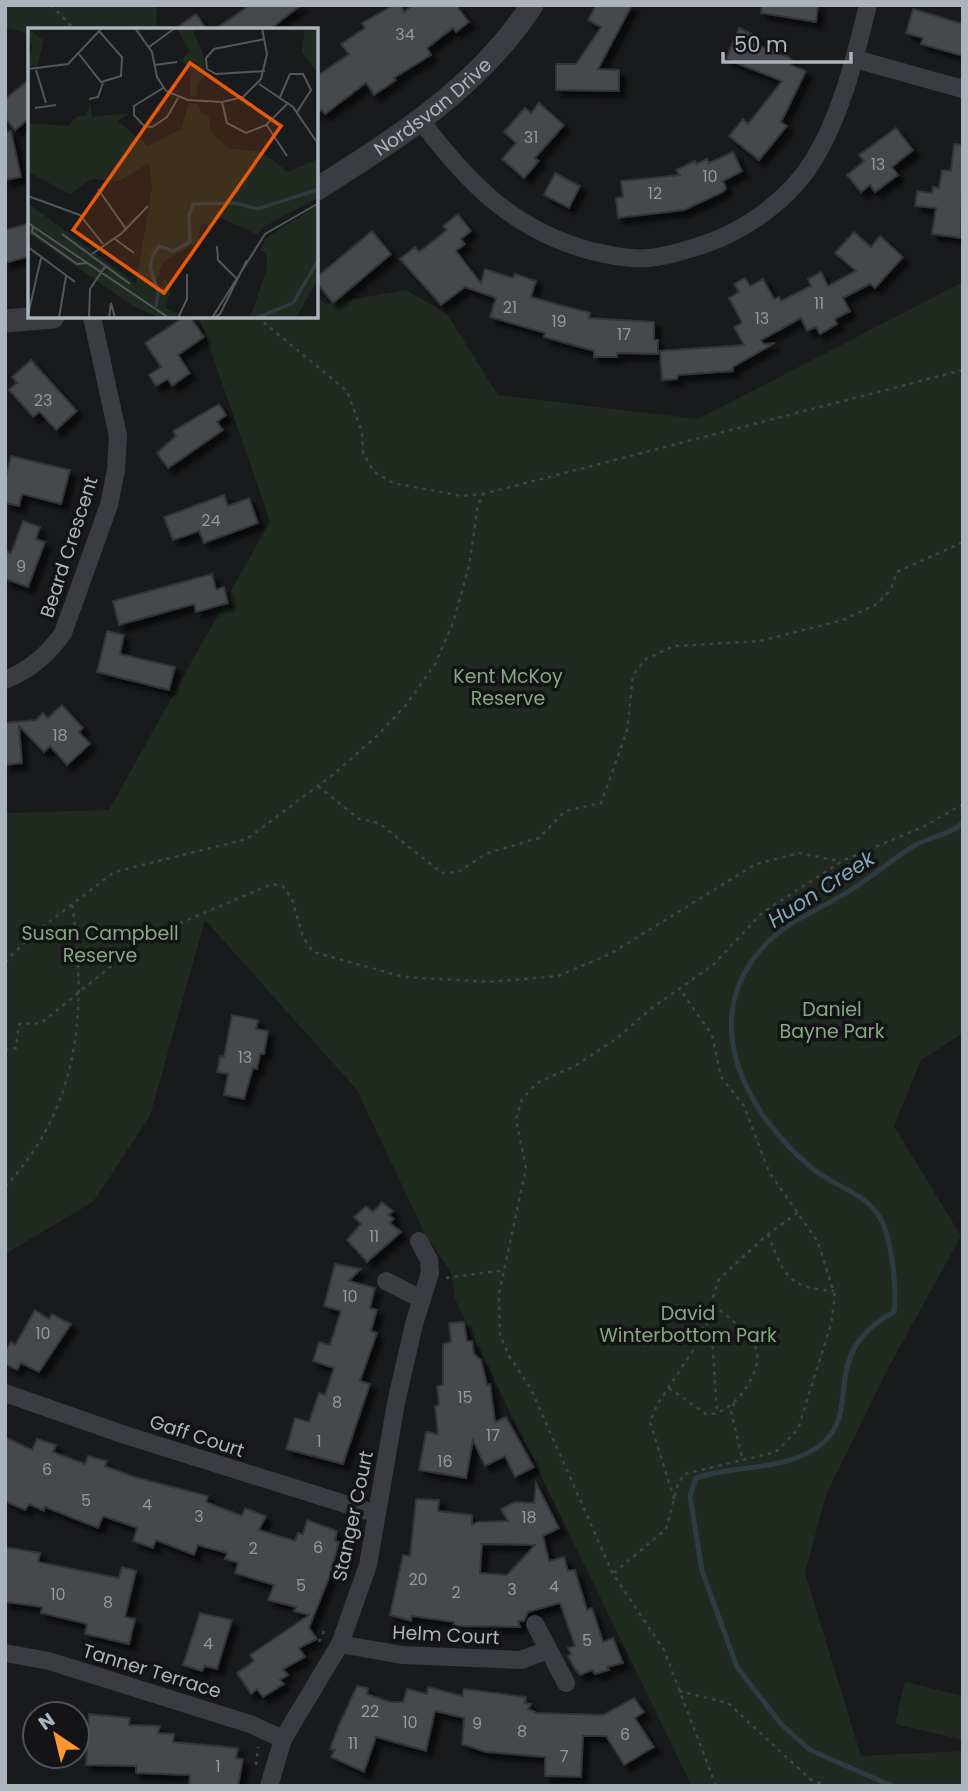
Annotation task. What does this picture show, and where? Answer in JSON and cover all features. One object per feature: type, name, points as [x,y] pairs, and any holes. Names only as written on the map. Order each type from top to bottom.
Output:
[{"type":"street","name":"Nordsvan Drive","points":[[318,189],[421,121],[478,73],[532,5]]},
{"type":"street","points":[[421,121],[474,185],[505,212],[540,234],[611,256],[646,259],[680,252],[724,237],[755,220],[812,163],[826,136],[855,59],[868,5]]},
{"type":"street","points":[[855,59],[963,89]]},
{"type":"street","points":[[5,321],[41,318]]},
{"type":"street","name":"Beard Crescent","points":[[5,680],[43,658],[63,633],[109,505],[118,436],[92,318]]},
{"type":"street","points":[[419,1241],[429,1260],[428,1280]]},
{"type":"street","name":"Stanger Court","points":[[269,1786],[283,1739],[340,1644],[368,1565],[396,1403],[428,1280]]},
{"type":"street","points":[[386,1281],[421,1299]]},
{"type":"street","name":"Gaff Court","points":[[5,1393],[125,1435],[377,1514]]},
{"type":"street","points":[[535,1624],[566,1683]]},
{"type":"street","name":"Helm Court","points":[[340,1644],[402,1655],[521,1660],[548,1650]]},
{"type":"street","name":"Tanner Terrace","points":[[5,1653],[62,1665],[250,1724],[283,1739]]},
{"type":"path","points":[[51,5],[73,28]]},
{"type":"path","points":[[258,318],[347,391],[362,432],[363,453],[373,472],[393,483],[463,496],[484,494],[963,370]]},
{"type":"path","points":[[5,962],[72,903],[114,872],[247,839],[318,786],[378,735],[406,705],[435,664],[453,623],[469,566],[478,505],[484,494]]},
{"type":"path","points":[[318,786],[359,818],[379,823],[442,873],[458,872],[488,853],[539,838],[565,811],[601,803],[627,731],[633,676],[646,659],[674,646],[760,640],[843,620],[877,604],[891,589],[897,572],[963,542]]},
{"type":"path","points":[[716,1786],[664,1650],[613,1574],[530,1387],[509,1356],[500,1335],[498,1304],[526,1168],[516,1119],[522,1099],[537,1083],[575,1066],[616,1039],[679,988],[713,965],[762,913],[842,861],[926,826],[963,804]]},
{"type":"path","points":[[5,1050],[16,1048],[19,1024],[41,1023],[147,937],[272,884],[283,886],[292,899],[303,937],[313,952],[404,977],[489,982],[558,975],[610,954],[756,864],[799,853],[842,861]]},
{"type":"path","points":[[5,1188],[20,1171],[61,1103],[75,1054],[79,990],[72,903]]},
{"type":"path","points":[[613,1574],[666,1530],[678,1484],[684,1474],[776,1452],[798,1429],[831,1324],[834,1291],[818,1242],[769,1172],[744,1106],[721,1077],[712,1035],[679,988]]},
{"type":"path","points":[[674,1499],[650,1422],[657,1405],[699,1341],[719,1279],[768,1234],[799,1212]]},
{"type":"path","points":[[768,1234],[788,1278],[806,1289],[834,1291]]},
{"type":"path","points":[[428,1280],[505,1270]]},
{"type":"path","points":[[712,1304],[754,1344],[757,1354],[756,1368],[731,1411],[743,1461]]},
{"type":"path","points":[[706,1322],[712,1335],[717,1413]]},
{"type":"path","points":[[669,1388],[706,1414],[717,1413],[735,1402]]},
{"type":"path","points":[[318,1644],[329,1622]]},
{"type":"path","points":[[680,1691],[728,1703],[758,1727],[810,1779],[826,1786]]},
{"type":"green space","points":[[5,5],[157,5],[156,28],[28,28],[28,36],[24,32],[5,28]]},
{"type":"green space","points":[[963,282],[963,822],[918,843],[955,830],[963,823],[963,1033],[921,1060],[894,1126],[961,1236],[886,1372],[826,1495],[805,1573],[861,1756],[963,1751],[963,1786],[692,1786],[455,1299],[451,1272],[425,1234],[357,1090],[205,920],[150,1116],[93,1202],[5,1254],[5,813],[109,810],[270,521],[199,318],[318,318],[318,299],[325,304],[406,290],[447,314],[498,395],[698,419]]},
{"type":"green space","points":[[905,1682],[963,1696],[963,1740],[895,1724]]},
{"type":"building","points":[[250,5],[301,5],[272,28],[217,28]]},
{"type":"building","points":[[394,5],[400,5],[404,12],[413,5],[456,5],[469,22],[456,32],[453,28],[427,48],[431,55],[394,78],[396,80],[374,95],[366,83],[325,114],[322,110],[318,112],[318,75],[349,54],[341,44],[365,28],[362,23]]},
{"type":"building","points":[[596,5],[632,5],[598,69],[619,70],[619,91],[556,90],[556,64],[576,64],[601,27],[588,20]]},
{"type":"building","points":[[762,5],[818,5],[816,22],[761,13]]},
{"type":"building","points":[[913,9],[963,24],[963,56],[921,44],[923,38],[906,33]]},
{"type":"building","points":[[196,14],[206,28],[177,28]]},
{"type":"building","points":[[739,28],[757,36],[753,43],[789,57],[793,61],[791,65],[806,71],[781,122],[787,126],[759,160],[729,136],[743,119],[748,124],[782,81],[726,59]]},
{"type":"building","points":[[28,81],[28,120],[15,130],[5,118],[5,99]]},
{"type":"building","points":[[539,103],[564,125],[535,158],[539,161],[524,178],[502,159],[516,143],[504,132],[525,108],[531,113]]},
{"type":"building","points":[[896,128],[913,150],[892,167],[898,175],[875,192],[870,185],[861,192],[847,175],[864,161],[859,155]]},
{"type":"building","points":[[11,131],[21,177],[5,180],[5,132]]},
{"type":"building","points":[[954,144],[963,145],[961,238],[932,234],[936,208],[915,206],[917,191],[932,193],[933,187],[939,188],[942,170],[951,171]]},
{"type":"building","points":[[733,152],[742,171],[723,181],[726,188],[723,192],[684,210],[618,218],[616,198],[623,197],[621,181],[680,175],[676,170],[695,161],[696,164],[707,159],[709,163]]},
{"type":"building","points":[[555,173],[580,186],[569,208],[544,195]]},
{"type":"building","points":[[458,214],[471,231],[461,239],[465,244],[456,251],[481,283],[485,269],[513,278],[515,274],[536,281],[531,297],[590,313],[589,318],[654,322],[654,340],[658,340],[658,354],[617,353],[617,357],[594,357],[594,351],[544,337],[545,333],[490,317],[496,298],[465,287],[441,305],[400,259],[415,247],[419,252],[447,230],[443,226]]},
{"type":"building","points":[[28,224],[28,257],[5,263],[5,230]]},
{"type":"building","points":[[372,231],[391,254],[333,303],[318,284],[318,276]]},
{"type":"building","points":[[854,232],[871,247],[880,236],[903,257],[875,288],[870,284],[843,298],[850,311],[835,319],[837,324],[820,334],[816,327],[807,331],[801,318],[761,340],[764,344],[775,343],[733,367],[733,371],[678,375],[677,379],[662,380],[660,351],[744,345],[734,327],[742,323],[729,298],[739,292],[734,284],[745,278],[750,286],[763,279],[774,299],[779,297],[781,301],[811,286],[808,279],[821,272],[828,286],[856,271],[835,253]]},
{"type":"building","points":[[182,318],[191,318],[204,337],[178,355],[190,373],[172,386],[168,379],[156,386],[149,375],[161,367],[145,343]]},
{"type":"building","points":[[31,360],[77,411],[56,430],[40,412],[33,417],[9,390],[17,383],[12,377]]},
{"type":"building","points":[[219,404],[226,415],[217,422],[223,430],[168,468],[157,453],[176,436],[173,431]]},
{"type":"building","points":[[11,456],[70,470],[61,504],[22,494],[19,506],[5,503],[5,480]]},
{"type":"building","points":[[224,495],[228,506],[249,498],[258,523],[204,543],[199,531],[173,540],[164,517]]},
{"type":"building","points":[[23,521],[40,527],[36,539],[45,542],[28,587],[5,579],[5,551],[11,553]]},
{"type":"building","points":[[212,574],[216,590],[224,587],[228,603],[196,612],[194,604],[119,625],[113,601]]},
{"type":"building","points":[[107,631],[124,635],[120,654],[175,667],[169,690],[97,672]]},
{"type":"building","points":[[62,705],[83,728],[79,732],[90,744],[67,765],[50,746],[44,752],[19,726],[22,763],[5,765],[5,723],[36,720],[43,713],[48,718]]},
{"type":"building","points":[[232,1015],[258,1020],[256,1029],[268,1031],[264,1054],[260,1054],[257,1069],[253,1068],[244,1099],[224,1095],[228,1074],[217,1072],[220,1056],[224,1057]]},
{"type":"building","points":[[382,1202],[393,1211],[389,1215],[394,1219],[390,1223],[401,1232],[367,1262],[347,1240],[361,1224],[354,1217],[366,1206],[373,1212]]},
{"type":"building","points":[[335,1264],[361,1269],[349,1281],[375,1288],[370,1308],[377,1310],[371,1331],[377,1333],[360,1381],[370,1384],[343,1464],[286,1449],[295,1418],[309,1422],[319,1393],[325,1395],[334,1368],[313,1361],[319,1342],[330,1345],[341,1311],[324,1306]]},
{"type":"building","points":[[35,1310],[49,1319],[52,1314],[71,1324],[39,1372],[21,1363],[17,1370],[5,1364],[5,1351],[11,1342],[15,1345]]},
{"type":"building","points":[[464,1322],[467,1341],[472,1341],[474,1354],[481,1360],[487,1385],[490,1384],[495,1422],[506,1417],[534,1467],[515,1477],[505,1456],[485,1466],[473,1440],[466,1478],[419,1470],[426,1432],[438,1434],[435,1406],[439,1405],[437,1386],[443,1385],[443,1344],[451,1342],[449,1323]]},
{"type":"building","points":[[5,1437],[32,1450],[37,1439],[56,1445],[53,1452],[85,1464],[88,1456],[107,1461],[105,1466],[134,1477],[208,1496],[206,1502],[242,1516],[245,1508],[266,1516],[259,1530],[295,1541],[298,1533],[303,1534],[307,1520],[337,1531],[335,1541],[339,1542],[330,1575],[309,1628],[317,1639],[299,1648],[305,1657],[283,1669],[288,1675],[280,1680],[284,1684],[263,1697],[257,1689],[251,1694],[237,1673],[254,1661],[250,1655],[309,1615],[294,1611],[296,1607],[268,1600],[274,1585],[235,1573],[238,1563],[225,1559],[227,1553],[198,1545],[194,1555],[156,1540],[153,1548],[133,1541],[137,1528],[103,1516],[98,1528],[45,1507],[44,1511],[29,1504],[25,1510],[5,1501]]},
{"type":"building","points":[[536,1483],[559,1528],[543,1536],[549,1561],[564,1557],[568,1571],[575,1570],[587,1610],[592,1608],[603,1642],[613,1638],[623,1663],[607,1667],[609,1670],[595,1674],[592,1670],[580,1675],[568,1656],[571,1654],[568,1648],[575,1646],[560,1603],[528,1612],[524,1621],[518,1621],[520,1627],[454,1626],[454,1622],[412,1616],[411,1621],[390,1615],[403,1555],[410,1556],[416,1499],[439,1500],[438,1511],[472,1515],[472,1525],[477,1522],[508,1521],[501,1509],[515,1502],[534,1503]],"holes":[[[482,1544],[535,1545],[507,1575],[480,1573]]]},
{"type":"building","points":[[5,1547],[40,1553],[38,1562],[119,1578],[122,1567],[136,1571],[125,1617],[135,1619],[129,1644],[85,1634],[87,1624],[41,1613],[42,1607],[5,1602]]},
{"type":"building","points":[[200,1613],[232,1620],[217,1669],[205,1666],[202,1671],[183,1665]]},
{"type":"building","points":[[357,1686],[368,1688],[367,1694],[390,1702],[403,1702],[407,1689],[427,1694],[428,1687],[462,1696],[464,1689],[526,1697],[525,1703],[531,1704],[528,1709],[537,1713],[603,1715],[634,1698],[644,1712],[635,1718],[654,1747],[624,1765],[606,1736],[583,1736],[581,1777],[545,1776],[545,1757],[486,1752],[462,1744],[464,1718],[435,1711],[426,1751],[376,1737],[364,1772],[331,1757],[335,1750],[330,1749]]},
{"type":"building","points":[[91,1714],[130,1718],[129,1725],[160,1726],[158,1733],[174,1734],[173,1742],[238,1748],[236,1758],[243,1759],[238,1786],[189,1786],[190,1775],[136,1773],[136,1766],[91,1765]]},
{"type":"waterway","name":"Huon Creek","points":[[892,1786],[810,1750],[781,1724],[737,1667],[702,1571],[690,1496],[696,1478],[780,1463],[811,1452],[824,1442],[835,1428],[840,1413],[848,1362],[856,1345],[871,1328],[894,1312],[891,1255],[878,1214],[862,1199],[813,1169],[789,1147],[767,1121],[750,1094],[738,1064],[732,1034],[734,1004],[744,974],[765,945],[785,928],[854,888],[915,845],[963,823]]},
{"type":"park label","name":"Kent McKoy Reserve","points":[[508,687]]},
{"type":"park label","name":"Susan Campbell Reserve","points":[[100,944]]},
{"type":"park label","name":"Daniel Bayne Park","points":[[832,1020]]},
{"type":"park label","name":"David Winterbottom Park","points":[[688,1324]]}]
